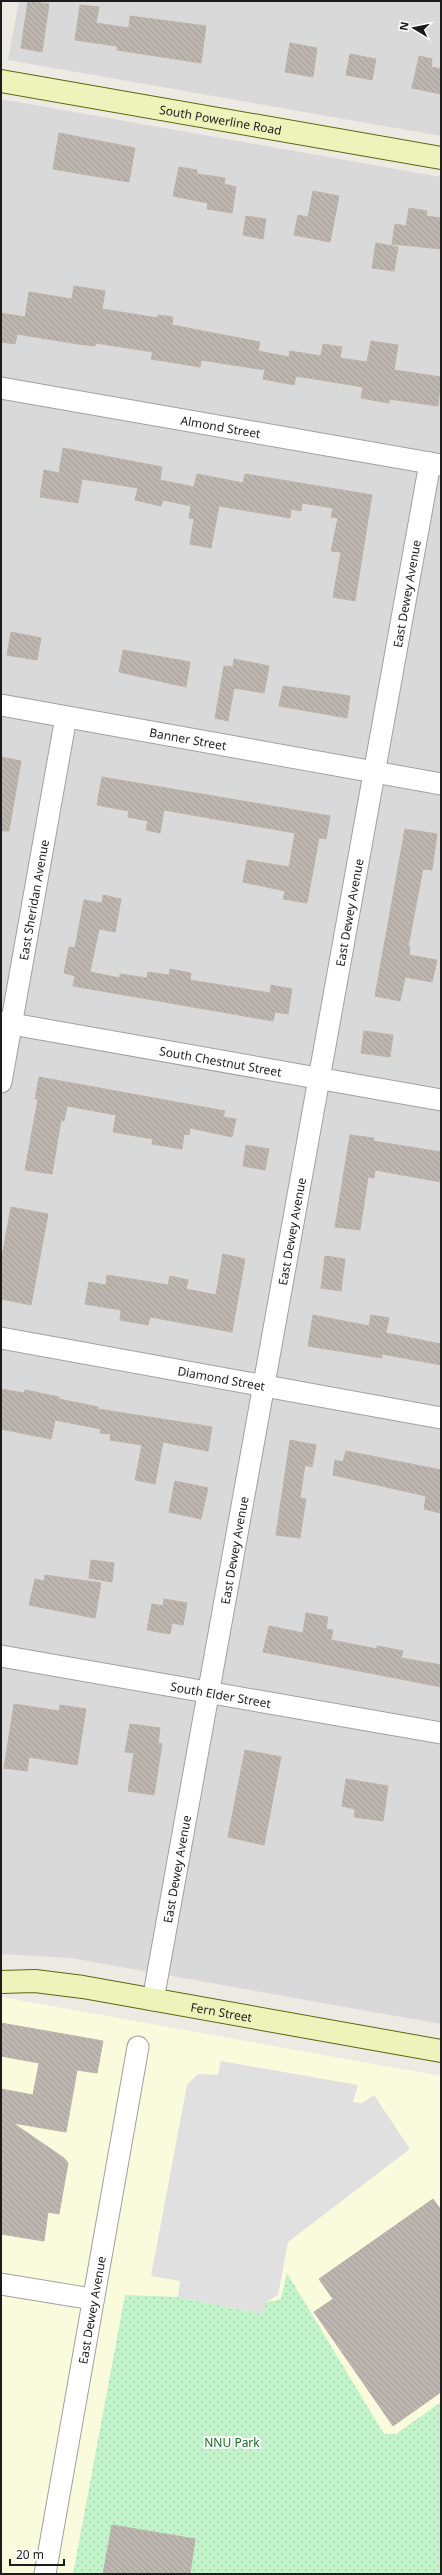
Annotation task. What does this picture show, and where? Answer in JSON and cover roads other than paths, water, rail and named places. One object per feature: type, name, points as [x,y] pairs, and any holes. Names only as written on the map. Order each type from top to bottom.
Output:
[{"type":"street","name":"South Powerline Road","points":[[1,81],[441,158]]},
{"type":"street","name":"Almond Street","points":[[1,388],[435,464]]},
{"type":"street","name":"East Dewey Avenue","points":[[153,2000],[374,772],[435,464]]},
{"type":"street","name":"Banner Street","points":[[1,705],[441,784]]},
{"type":"street","name":"East Sheridan Avenue","points":[[1,1082],[6,1023],[66,717]]},
{"type":"street","name":"South Chestnut Street","points":[[6,1023],[441,1100]]},
{"type":"street","name":"Diamond Street","points":[[1,1338],[441,1418]]},
{"type":"street","name":"South Elder Street","points":[[1,1656],[441,1733]]},
{"type":"street","name":"Fern Street","points":[[1,1982],[35,1981],[153,2000],[441,2051]]},
{"type":"street","name":"East Dewey Avenue","points":[[45,2574],[92,2299],[138,2047]]},
{"type":"street","points":[[1,2284],[92,2299]]},
{"type":"park label","name":"NNU Park","points":[[232,2442]]}]
